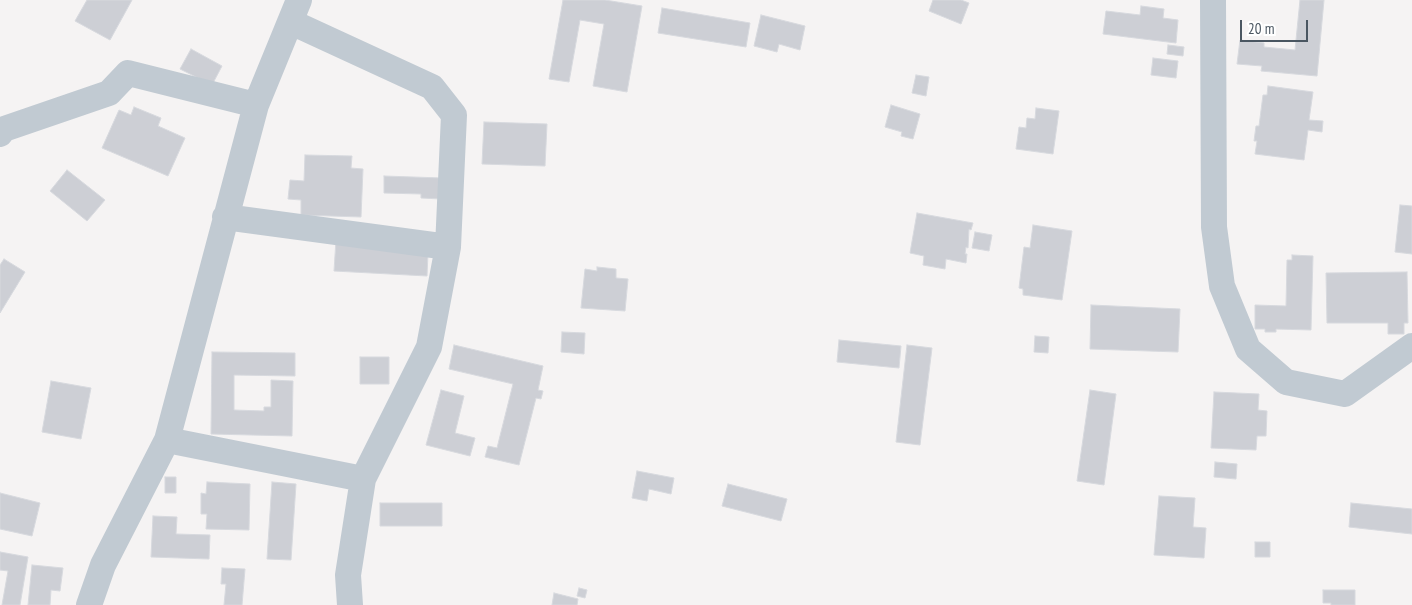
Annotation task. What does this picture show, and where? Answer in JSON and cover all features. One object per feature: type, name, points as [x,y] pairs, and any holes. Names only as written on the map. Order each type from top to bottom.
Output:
[{"type":"street","points":[[1213,0],[1214,227],[1222,286],[1248,349],[1286,382],[1345,394],[1412,346]]},
{"type":"street","points":[[89,605],[103,565],[167,440],[256,105],[295,11],[432,87],[454,116],[448,247],[429,347],[363,479],[348,575],[350,605]]},
{"type":"street","points":[[0,134],[4,129],[109,93],[128,73],[256,105]]},
{"type":"street","points":[[225,217],[448,247]]},
{"type":"street","points":[[167,440],[363,479]]},
{"type":"building","points":[[87,0],[132,0],[110,40],[75,21]]},
{"type":"building","points":[[563,0],[605,0],[642,6],[627,92],[593,86],[604,24],[580,20],[569,82],[549,79]]},
{"type":"building","points":[[933,0],[961,0],[969,3],[961,24],[929,11]]},
{"type":"building","points":[[1300,0],[1324,0],[1317,76],[1261,71],[1262,66],[1237,64],[1240,40],[1264,43],[1264,47],[1295,50]]},
{"type":"building","points":[[1141,6],[1164,9],[1163,18],[1178,20],[1176,43],[1103,34],[1106,11],[1140,15]]},
{"type":"building","points":[[662,8],[750,23],[746,47],[658,33]]},
{"type":"building","points":[[761,15],[805,26],[800,50],[779,44],[777,52],[754,46]]},
{"type":"building","points":[[1168,45],[1184,47],[1183,56],[1167,54]]},
{"type":"building","points":[[191,49],[222,66],[212,85],[180,69]]},
{"type":"building","points":[[1153,58],[1178,61],[1176,78],[1151,75]]},
{"type":"building","points":[[916,75],[929,77],[926,96],[912,93]]},
{"type":"building","points":[[1268,86],[1313,92],[1309,120],[1323,121],[1322,132],[1308,130],[1304,160],[1255,154],[1257,141],[1254,141],[1256,126],[1259,126],[1263,95],[1267,95]]},
{"type":"building","points":[[891,105],[920,114],[913,139],[901,136],[902,132],[885,127]]},
{"type":"building","points":[[134,107],[161,118],[158,126],[185,138],[168,176],[102,148],[119,110],[131,115]]},
{"type":"building","points":[[1036,108],[1059,111],[1053,154],[1016,149],[1019,127],[1026,128],[1027,118],[1035,119]]},
{"type":"building","points":[[484,122],[547,124],[545,166],[482,164]]},
{"type":"building","points":[[305,155],[352,156],[351,168],[363,169],[361,217],[301,215],[301,200],[288,199],[290,180],[304,181]]},
{"type":"building","points":[[67,170],[105,200],[87,221],[50,191]]},
{"type":"building","points":[[384,176],[442,178],[441,199],[421,198],[421,194],[384,193]]},
{"type":"building","points":[[1400,205],[1412,206],[1412,254],[1395,252]]},
{"type":"building","points":[[917,213],[973,223],[971,230],[969,229],[968,248],[966,247],[965,254],[967,254],[966,263],[946,259],[945,269],[923,265],[924,256],[910,253]]},
{"type":"building","points":[[1033,225],[1072,231],[1062,300],[1023,295],[1023,289],[1019,288],[1024,247],[1030,248]]},
{"type":"building","points":[[975,232],[992,235],[989,251],[972,248]]},
{"type":"building","points":[[336,240],[428,253],[427,276],[334,271]]},
{"type":"building","points":[[1292,255],[1313,256],[1311,330],[1276,329],[1276,332],[1265,332],[1265,329],[1255,329],[1255,305],[1286,306],[1287,260],[1292,260]]},
{"type":"building","points":[[4,259],[25,272],[0,313],[0,265]]},
{"type":"building","points":[[597,267],[616,269],[616,278],[628,279],[625,311],[581,308],[585,269],[597,271]]},
{"type":"building","points":[[1407,272],[1408,323],[1404,323],[1404,334],[1388,334],[1388,323],[1327,323],[1326,273]]},
{"type":"building","points":[[1091,305],[1180,309],[1178,352],[1090,349]]},
{"type":"building","points":[[562,332],[585,333],[584,354],[561,352]]},
{"type":"building","points":[[1035,336],[1049,337],[1048,353],[1034,352]]},
{"type":"building","points":[[839,340],[901,346],[899,368],[837,362]]},
{"type":"building","points":[[454,345],[543,366],[538,390],[543,391],[541,399],[536,398],[519,465],[485,457],[488,446],[497,448],[513,384],[449,369]]},
{"type":"building","points":[[907,345],[932,348],[920,445],[896,442]]},
{"type":"building","points":[[212,352],[295,353],[295,376],[234,375],[234,410],[264,411],[264,407],[271,407],[271,380],[293,381],[292,436],[211,434]]},
{"type":"building","points":[[360,357],[389,357],[389,384],[360,384]]},
{"type":"building","points":[[51,381],[91,388],[81,439],[42,432]]},
{"type":"building","points":[[441,390],[464,396],[455,433],[475,438],[470,456],[426,445]]},
{"type":"building","points":[[1090,390],[1116,394],[1104,485],[1077,481]]},
{"type":"building","points":[[1214,392],[1259,394],[1258,410],[1267,411],[1266,436],[1257,436],[1256,450],[1211,448]]},
{"type":"building","points":[[1215,462],[1237,464],[1236,479],[1214,477]]},
{"type":"building","points":[[637,471],[674,478],[671,494],[649,489],[647,501],[632,498]]},
{"type":"building","points":[[165,477],[176,477],[176,493],[165,493]]},
{"type":"building","points":[[207,482],[250,484],[249,530],[206,529],[207,514],[201,514],[201,493],[206,494]]},
{"type":"building","points":[[272,482],[296,484],[291,560],[267,559]]},
{"type":"building","points":[[728,484],[787,499],[781,521],[722,506]]},
{"type":"building","points":[[0,493],[40,503],[32,536],[0,529]]},
{"type":"building","points":[[1159,496],[1195,498],[1193,527],[1206,528],[1204,558],[1154,555]]},
{"type":"building","points":[[380,503],[442,503],[442,526],[380,526]]},
{"type":"building","points":[[1351,503],[1412,509],[1412,534],[1349,527]]},
{"type":"building","points":[[153,516],[177,517],[176,534],[210,535],[209,559],[151,557]]},
{"type":"building","points":[[1255,542],[1270,542],[1270,557],[1255,557]]},
{"type":"building","points":[[0,552],[28,557],[20,605],[2,605],[8,571],[0,570]]},
{"type":"building","points":[[32,565],[63,568],[60,591],[51,590],[50,605],[28,605]]},
{"type":"building","points":[[222,568],[245,569],[242,605],[224,605],[226,584],[221,584]]},
{"type":"building","points":[[579,588],[587,590],[585,598],[577,596]]},
{"type":"building","points":[[1323,590],[1355,590],[1355,605],[1323,603]]},
{"type":"building","points":[[554,593],[578,599],[577,605],[552,605]]}]
